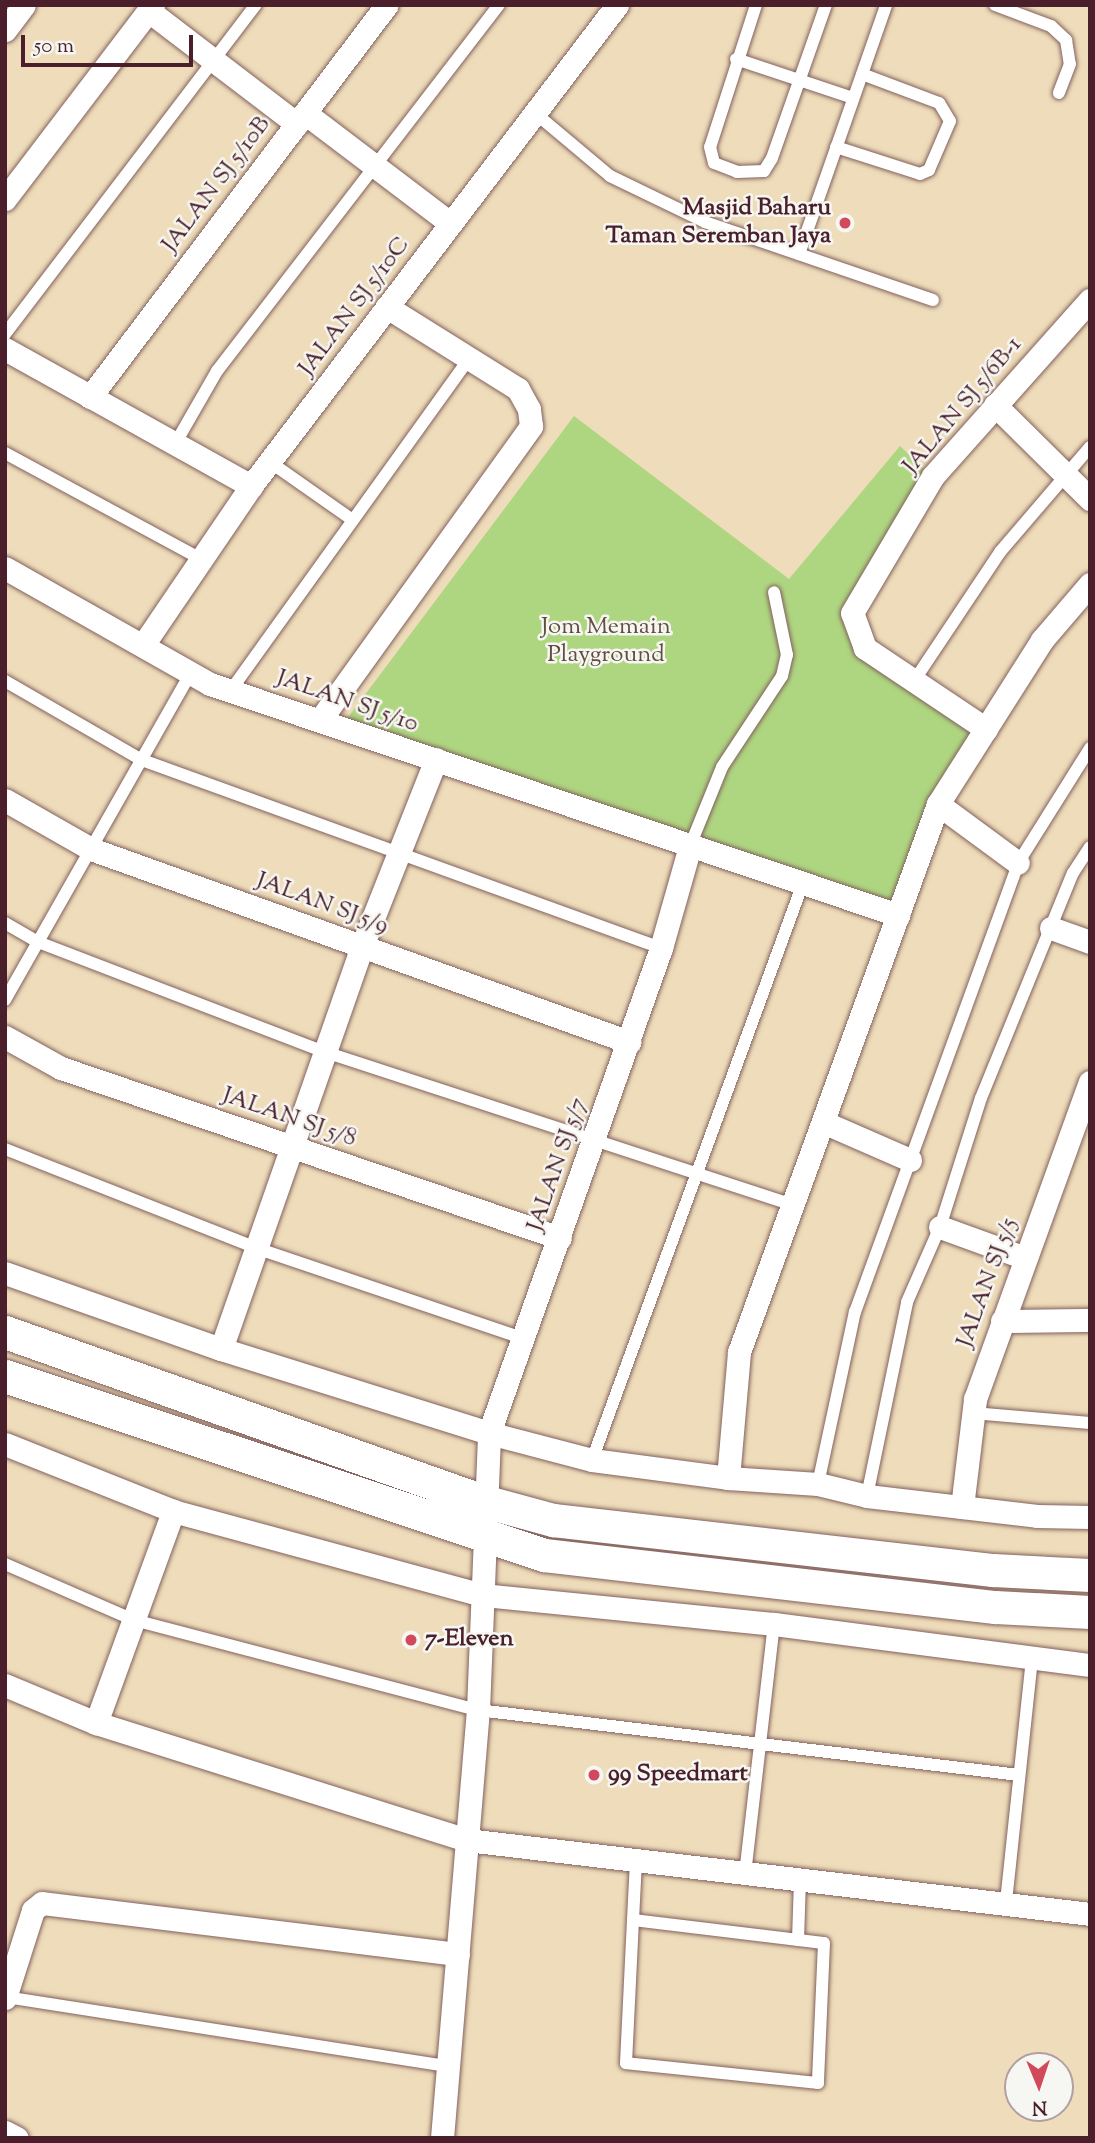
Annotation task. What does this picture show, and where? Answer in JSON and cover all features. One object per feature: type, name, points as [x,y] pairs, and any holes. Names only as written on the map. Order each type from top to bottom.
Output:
[{"type":"street","points":[[5,30],[24,5]]},
{"type":"street","name":"JALAN SJ 5/10B","points":[[90,397],[386,5]]},
{"type":"street","name":"JALAN SJ 5/10C","points":[[143,645],[251,486],[617,5]]},
{"type":"street","points":[[5,199],[151,8],[212,60],[375,166],[451,223]]},
{"type":"street","name":"JALAN SJ 5/6B-1","points":[[986,729],[865,648],[852,613],[933,476],[1090,300]]},
{"type":"street","points":[[320,720],[531,426],[529,409],[518,389],[387,307]]},
{"type":"street","points":[[5,349],[251,486]]},
{"type":"street","points":[[995,405],[1090,499]]},
{"type":"street","name":"JALAN SJ 5/10","points":[[5,568],[191,673],[231,690],[898,915]]},
{"type":"street","points":[[728,1478],[739,1352],[938,804],[1042,640],[1090,584]]},
{"type":"street","points":[[221,1349],[362,946],[436,759]]},
{"type":"street","name":"JALAN SJ 5/9","points":[[5,800],[91,849],[629,1042]]},
{"type":"street","points":[[938,804],[1018,863]]},
{"type":"street","name":"JALAN SJ 5/7","points":[[442,2138],[478,1710],[483,1595],[483,1501],[489,1433],[525,1339],[629,1042],[661,948],[690,846]]},
{"type":"street","points":[[1051,928],[1090,942]]},
{"type":"street","name":"JALAN SJ 5/8","points":[[5,1037],[61,1068],[560,1238]]},
{"type":"street","name":"JALAN SJ 5/5","points":[[962,1507],[973,1413],[1002,1321],[1090,1082]]},
{"type":"street","points":[[823,1122],[910,1160]]},
{"type":"street","points":[[940,1227],[1025,1258]]},
{"type":"street","points":[[5,1273],[221,1349],[489,1433],[592,1460],[728,1478],[818,1484],[867,1496],[962,1507],[1090,1517]]},
{"type":"street","points":[[1002,1321],[1090,1320]]},
{"type":"street","points":[[5,1332],[483,1501],[553,1520],[993,1570],[1090,1575]]},
{"type":"street","points":[[5,1376],[484,1536],[557,1556],[995,1607],[1090,1612]]},
{"type":"street","points":[[5,1444],[173,1511],[483,1595],[774,1624],[1090,1665]]},
{"type":"street","points":[[96,1723],[173,1511]]},
{"type":"street","points":[[5,1685],[96,1723],[467,1840],[1090,1914]]},
{"type":"street","points":[[6,1998],[33,1910],[42,1903],[458,1954]]},
{"type":"street","points":[[5,2132],[17,2138]]},
{"type":"lane","points":[[5,334],[256,5]]},
{"type":"lane","points":[[175,444],[217,371],[499,5]]},
{"type":"lane","points":[[756,5],[736,59],[710,147],[714,163],[737,172],[764,171],[825,5]]},
{"type":"lane","points":[[799,254],[886,5]]},
{"type":"lane","points":[[995,5],[1051,26],[1066,40],[1070,64],[1059,93]]},
{"type":"lane","points":[[736,59],[853,99]]},
{"type":"lane","points":[[836,147],[920,174],[929,170],[950,121],[939,103],[862,74]]},
{"type":"lane","points":[[535,113],[610,176],[705,222],[933,300]]},
{"type":"lane","points":[[231,690],[351,519],[468,360]]},
{"type":"lane","points":[[914,681],[1000,552],[1090,447]]},
{"type":"lane","points":[[5,453],[201,559]]},
{"type":"lane","points":[[270,462],[351,519]]},
{"type":"lane","points":[[690,846],[722,767],[782,676],[787,655],[774,593]]},
{"type":"lane","points":[[5,1000],[191,673]]},
{"type":"lane","points":[[5,681],[142,760],[398,855],[661,948]]},
{"type":"lane","points":[[818,1484],[855,1312],[1018,863],[1090,748]]},
{"type":"lane","points":[[867,1496],[907,1301],[940,1227],[981,1098],[1073,873],[1090,847]]},
{"type":"lane","points":[[592,1460],[803,883]]},
{"type":"lane","points":[[5,923],[38,942],[325,1052],[793,1205]]},
{"type":"lane","points":[[5,1149],[256,1248],[525,1339]]},
{"type":"lane","points":[[973,1413],[1090,1423]]},
{"type":"lane","points":[[5,1564],[134,1620],[478,1710],[760,1746],[1020,1775]]},
{"type":"lane","points":[[745,1874],[774,1624]]},
{"type":"lane","points":[[1006,1902],[1032,1657]]},
{"type":"lane","points":[[633,1920],[824,1943],[818,2082],[626,2063],[633,1920],[636,1861]]},
{"type":"lane","points":[[798,1940],[800,1880]]},
{"type":"lane","points":[[6,1998],[448,2066]]},
{"type":"green space","name":"Jom Memain Playground","points":[[574,416],[789,579],[900,446],[928,473],[847,612],[863,651],[980,729],[894,909],[343,724]]},
{"type":"place","name":"Masjid Baharu Taman Seremban Jaya","points":[[845,223]]},
{"type":"place","name":"7-Eleven","points":[[411,1640]]},
{"type":"place","name":"99 Speedmart","points":[[594,1775]]}]
